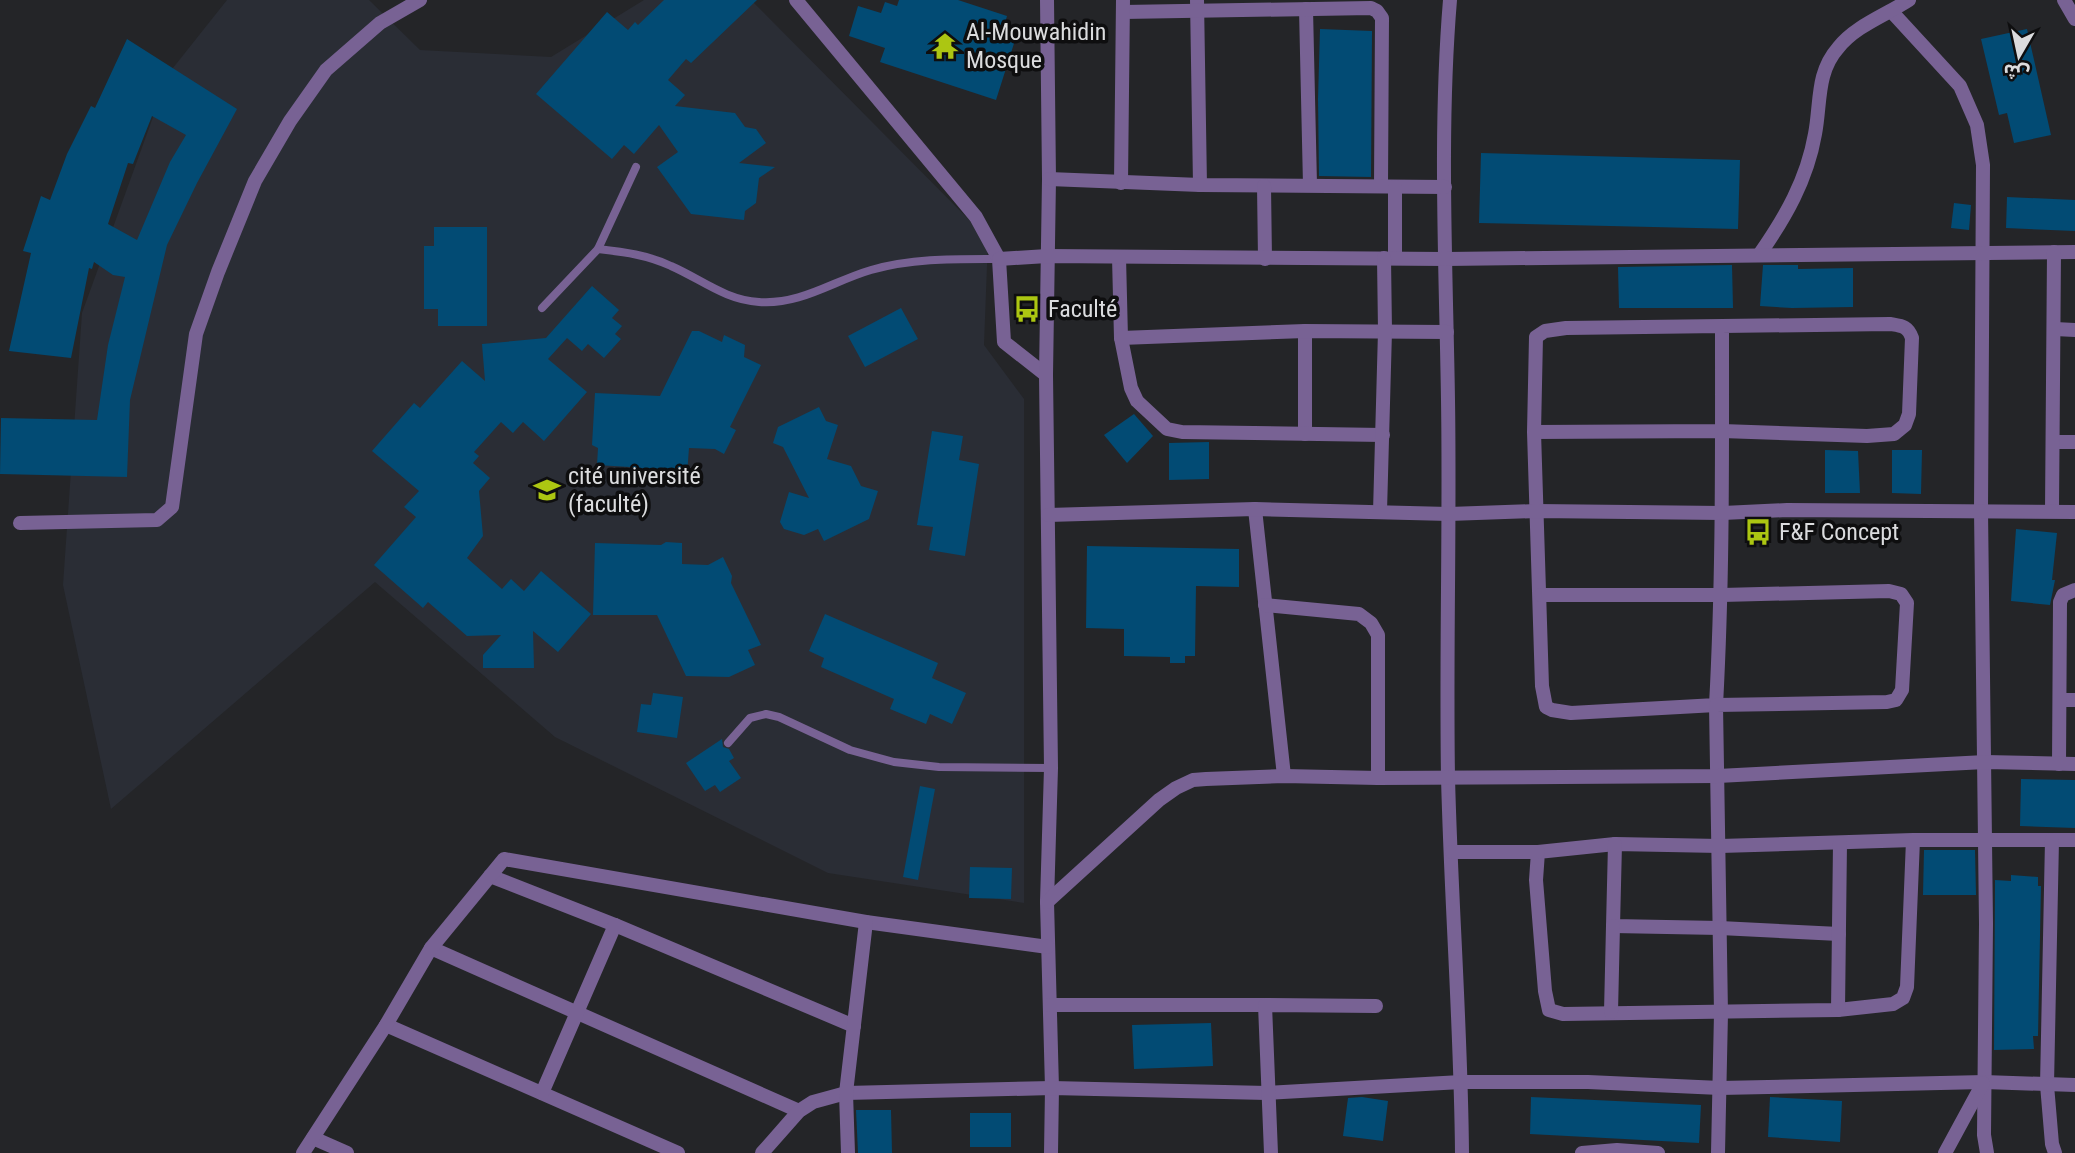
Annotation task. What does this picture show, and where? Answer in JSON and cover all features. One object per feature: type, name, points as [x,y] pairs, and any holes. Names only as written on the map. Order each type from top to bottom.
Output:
[{"type":"street","points":[[20,523],[157,520],[172,507],[197,334],[218,272],[255,181],[290,121],[326,71],[380,23],[420,0]]},
{"type":"street","points":[[796,0],[976,217],[999,259],[1004,342],[1046,375]]},
{"type":"street","points":[[1047,0],[1049,180],[1046,375],[1051,768],[1047,902],[1051,1153]]},
{"type":"street","points":[[1450,0],[1445,187],[1448,777],[1462,1153]]},
{"type":"street","points":[[1759,255],[1786,217],[1801,182],[1815,135],[1822,72],[1838,47],[1859,30],[1909,0]]},
{"type":"street","points":[[2064,0],[2075,19]]},
{"type":"street","points":[[1121,183],[1123,6],[1306,9],[1378,6],[1382,18],[1389,258],[1380,512]]},
{"type":"street","points":[[1197,6],[1200,185]]},
{"type":"street","points":[[1306,9],[1310,185]]},
{"type":"street","points":[[1892,12],[1960,86],[1977,125],[1983,165],[1981,510],[1985,762],[1984,1135],[1987,1153]]},
{"type":"street","points":[[1049,180],[1200,185],[1445,187]]},
{"type":"street","points":[[1264,186],[1265,259]]},
{"type":"street","points":[[2052,511],[2054,252]]},
{"type":"street","points":[[999,259],[1047,256],[1446,259],[2075,252]]},
{"type":"street","points":[[1119,257],[1121,338],[1131,387],[1137,401],[1167,429],[1182,432],[1383,435]]},
{"type":"street","points":[[1534,432],[1722,431],[1867,436],[1894,434],[1905,425],[1909,414],[1912,338],[1904,326],[1890,324],[1566,328],[1540,333],[1536,337],[1535,345],[1534,432],[1536,511],[1541,595],[1542,686],[1546,707],[1571,713],[1716,705],[1896,700],[1902,690],[1907,603],[1901,594],[1889,591],[1722,596],[1541,595]]},
{"type":"street","points":[[1718,1153],[1721,1013],[1716,705],[1722,596],[1722,327]]},
{"type":"street","points":[[2055,329],[2075,330]]},
{"type":"street","points":[[1121,338],[1305,331],[1447,332]]},
{"type":"street","points":[[1305,331],[1305,434]]},
{"type":"street","points":[[2053,442],[2075,442]]},
{"type":"street","points":[[1048,515],[1255,509],[1448,514],[1536,511],[1723,513],[1787,510],[2075,512]]},
{"type":"street","points":[[1255,509],[1284,776]]},
{"type":"street","points":[[2059,764],[2060,602],[2063,595],[2075,590]]},
{"type":"street","points":[[1265,605],[1359,614],[1371,623],[1378,635],[1378,778]]},
{"type":"street","points":[[2060,700],[2075,700]]},
{"type":"street","points":[[1047,902],[1176,788],[1193,780],[1284,776],[1718,776],[1985,762],[2075,764]]},
{"type":"street","points":[[1451,852],[1538,852],[1615,844],[1720,846],[1913,840],[2075,840]]},
{"type":"street","points":[[1538,852],[1536,880],[1549,1010],[1558,1014],[1838,1010],[1893,1004],[1903,998],[1909,967],[1913,840]]},
{"type":"street","points":[[2052,840],[2047,1085],[2055,1153]]},
{"type":"street","points":[[1838,1010],[1840,842]]},
{"type":"street","points":[[1611,1012],[1615,844]]},
{"type":"street","points":[[303,1153],[386,1025],[431,947],[504,859],[866,922],[1048,947]]},
{"type":"street","points":[[490,876],[615,925],[854,1026]]},
{"type":"street","points":[[848,1153],[846,1093],[866,922]]},
{"type":"street","points":[[542,1093],[615,925]]},
{"type":"street","points":[[1613,926],[1839,934]]},
{"type":"street","points":[[431,947],[799,1111]]},
{"type":"street","points":[[1050,1005],[1376,1006]]},
{"type":"street","points":[[1265,1005],[1271,1153]]},
{"type":"street","points":[[386,1025],[678,1153]]},
{"type":"street","points":[[762,1153],[799,1111],[813,1102],[846,1093],[1052,1088],[1267,1093],[1461,1082],[1588,1082],[1720,1088],[1984,1082],[2075,1085]]},
{"type":"street","points":[[1945,1153],[1984,1082]]},
{"type":"street","points":[[313,1138],[347,1153]]},
{"type":"street","points":[[1582,1153],[1658,1153]]},
{"type":"lane","points":[[542,308],[598,249],[636,167]]},
{"type":"lane","points":[[598,249],[641,255],[659,261],[727,295],[759,302],[804,297],[867,271],[906,262],[999,259]]},
{"type":"lane","points":[[728,743],[750,718],[766,714],[779,717],[850,750],[894,762],[939,767],[1051,768]]},
{"type":"shaded area","name":"cité université (faculté)","points":[[227,0],[369,0],[420,50],[551,57],[644,0],[751,0],[988,239],[984,345],[1024,399],[1024,903],[828,873],[555,737],[375,582],[111,809],[63,585],[82,313],[169,73]]},
{"type":"building","points":[[664,0],[757,0],[691,63],[686,59],[668,80],[685,95],[675,106],[735,113],[745,127],[756,129],[766,143],[739,163],[775,167],[759,178],[756,203],[745,211],[744,220],[691,214],[657,167],[678,152],[659,125],[634,154],[624,145],[612,159],[536,94],[607,12],[628,30],[635,22],[638,25]]},
{"type":"building","points":[[899,0],[958,0],[1007,16],[1003,30],[1017,34],[996,100],[880,62],[885,48],[849,36],[858,6],[881,13],[885,2],[897,6]]},
{"type":"building","points":[[1320,29],[1372,31],[1371,177],[1319,176]]},
{"type":"building","points":[[2027,29],[2051,135],[2014,143],[2007,113],[1999,115],[1981,39]]},
{"type":"building","points":[[127,39],[237,109],[167,245],[130,400],[127,477],[0,474],[1,418],[97,420],[108,345],[125,277],[113,275],[94,262],[92,269],[89,268],[71,358],[9,351],[31,253],[23,251],[41,196],[50,200],[67,154],[91,106],[95,108]],"holes":[[[152,116],[186,135],[170,162],[137,240],[108,224],[128,163],[133,164]]]},
{"type":"building","points":[[1481,153],[1740,160],[1738,229],[1479,223]]},
{"type":"building","points":[[2007,197],[2075,200],[2075,231],[2006,228]]},
{"type":"building","points":[[1954,203],[1971,205],[1969,230],[1951,228]]},
{"type":"building","points":[[434,227],[487,227],[487,326],[438,326],[438,309],[424,309],[424,246],[434,246]]},
{"type":"building","points":[[1732,265],[1733,308],[1619,308],[1618,267]]},
{"type":"building","points":[[1763,265],[1798,265],[1798,269],[1853,268],[1853,307],[1760,306]]},
{"type":"building","points":[[592,286],[619,310],[612,318],[622,326],[615,334],[621,339],[604,358],[588,344],[582,351],[567,338],[548,359],[587,392],[544,441],[523,422],[513,433],[501,422],[474,452],[479,456],[473,463],[490,478],[479,491],[483,536],[467,558],[502,589],[511,579],[524,591],[541,571],[591,614],[558,652],[533,631],[534,668],[483,668],[483,655],[501,635],[467,636],[428,602],[423,608],[374,565],[416,517],[404,507],[419,491],[372,451],[414,403],[420,408],[462,361],[485,381],[482,344],[546,338]]},
{"type":"building","points":[[901,308],[918,339],[865,367],[848,336]]},
{"type":"building","points":[[692,331],[699,331],[722,342],[724,335],[745,345],[744,357],[761,365],[730,427],[736,430],[724,454],[715,449],[689,448],[687,475],[597,465],[598,448],[592,445],[595,393],[660,396]]},
{"type":"building","points":[[819,407],[826,421],[838,425],[827,459],[851,466],[861,486],[878,491],[869,519],[824,541],[818,529],[804,535],[784,529],[780,522],[789,492],[809,498],[783,447],[773,443],[778,427]]},
{"type":"building","points":[[1134,414],[1153,436],[1127,463],[1104,435]]},
{"type":"building","points":[[932,431],[963,436],[959,460],[979,464],[965,556],[929,550],[933,527],[917,525]]},
{"type":"building","points":[[1209,442],[1209,479],[1169,480],[1169,443]]},
{"type":"building","points":[[1825,450],[1858,451],[1860,493],[1825,493]]},
{"type":"building","points":[[1892,450],[1922,450],[1921,494],[1892,493]]},
{"type":"building","points":[[2016,529],[2057,533],[2052,580],[2055,580],[2050,605],[2011,601]]},
{"type":"building","points":[[666,542],[682,543],[682,564],[708,565],[723,557],[732,576],[731,583],[761,645],[748,650],[755,665],[729,677],[686,676],[657,615],[593,615],[595,543],[661,545]]},
{"type":"building","points":[[1087,546],[1239,549],[1239,587],[1196,586],[1195,656],[1185,656],[1185,663],[1170,663],[1170,657],[1124,656],[1124,629],[1086,628]]},
{"type":"building","points":[[825,614],[938,663],[932,678],[966,693],[952,724],[930,714],[926,724],[890,709],[894,699],[821,667],[824,658],[809,651]]},
{"type":"building","points":[[653,693],[683,697],[677,738],[637,732],[641,704],[651,705]]},
{"type":"building","points":[[722,739],[723,747],[729,749],[734,758],[729,761],[741,778],[720,792],[715,785],[705,791],[686,763]]},
{"type":"building","points":[[2021,779],[2075,780],[2075,828],[2020,826]]},
{"type":"building","points":[[920,786],[935,789],[918,880],[903,877]]},
{"type":"building","points":[[1924,850],[1975,850],[1976,895],[1923,895]]},
{"type":"building","points":[[970,867],[1012,868],[1011,899],[969,898]]},
{"type":"building","points":[[2011,875],[2038,877],[2038,886],[2041,886],[2038,1036],[2033,1036],[2034,1049],[1994,1050],[1995,880],[2011,881]]},
{"type":"building","points":[[1211,1023],[1213,1066],[1134,1069],[1132,1025]]},
{"type":"building","points":[[1531,1097],[1701,1105],[1699,1143],[1530,1134]]},
{"type":"building","points":[[1770,1097],[1842,1101],[1840,1142],[1768,1137]]},
{"type":"building","points":[[1348,1098],[1388,1101],[1383,1141],[1343,1136]]},
{"type":"building","points":[[856,1110],[891,1110],[892,1153],[858,1153]]},
{"type":"building","points":[[970,1113],[1011,1113],[1011,1147],[970,1147]]},
{"type":"place","name":"Al-Mouwahidin Mosque","points":[[945,46]]},
{"type":"place","name":"Faculté","points":[[1027,309]]},
{"type":"place","name":"cité université (faculté)","points":[[547,490]]},
{"type":"place","name":"F&F Concept","points":[[1758,532]]}]
